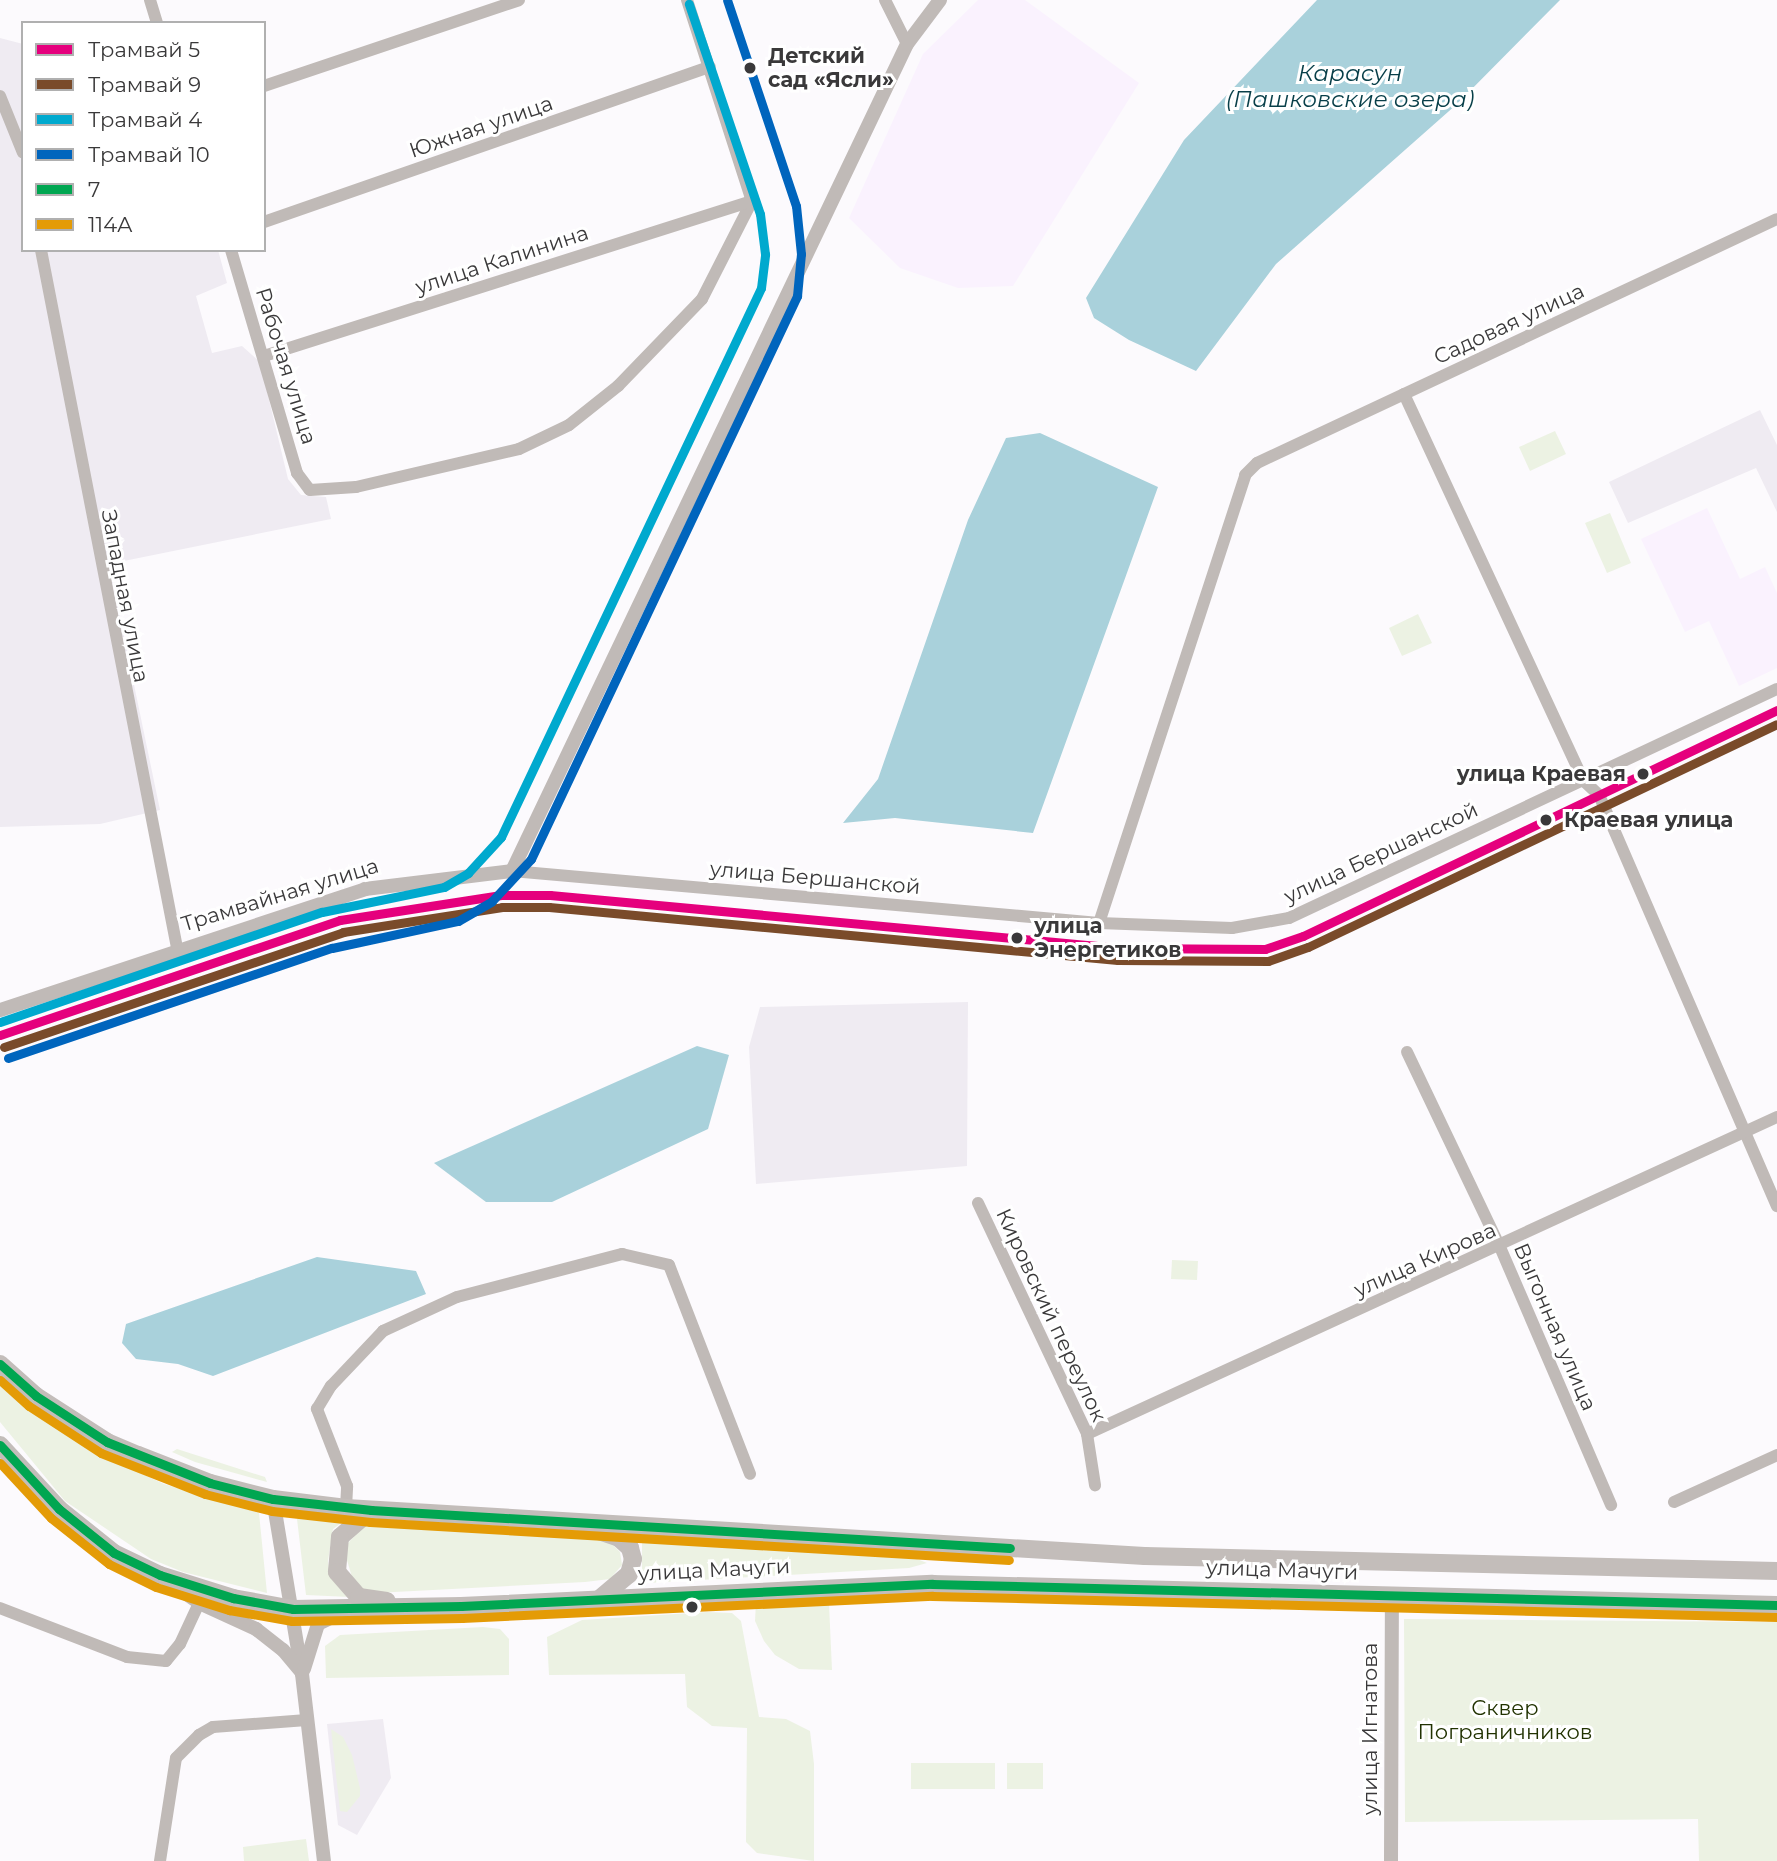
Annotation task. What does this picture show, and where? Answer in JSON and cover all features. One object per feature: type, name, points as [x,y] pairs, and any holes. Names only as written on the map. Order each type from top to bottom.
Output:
[{"type":"main road","name":"улица Мачуги","points":[[0,1364],[36,1396],[107,1442],[209,1483],[273,1499],[346,1508],[1145,1556],[1777,1571]]},
{"type":"main road","name":"улица Мачуги","points":[[0,1445],[58,1509],[114,1553],[160,1575],[233,1598],[293,1609],[346,1611],[932,1584],[1777,1605]]},
{"type":"main road","points":[[371,1510],[340,1537],[338,1572],[347,1586],[359,1597],[439,1607]]},
{"type":"main road","points":[[564,1522],[619,1538],[630,1548],[629,1574],[599,1599]]},
{"type":"street","points":[[150,0],[156,21]]},
{"type":"street","points":[[266,85],[519,0]]},
{"type":"street","points":[[687,0],[752,201]]},
{"type":"street","points":[[885,0],[907,44]]},
{"type":"street","points":[[512,871],[907,44],[940,0]]},
{"type":"street","name":"Южная улица","points":[[266,221],[710,67]]},
{"type":"street","points":[[0,96],[21,148]]},
{"type":"street","name":"улица Калинина","points":[[264,356],[752,201]]},
{"type":"street","name":"Рабочая улица","points":[[231,252],[297,473],[310,490],[413,476],[519,449],[569,425],[618,386],[702,299],[752,201]]},
{"type":"street","name":"Садовая улица","points":[[1099,923],[1245,475],[1257,463],[1777,219]]},
{"type":"street","name":"Западная улица","points":[[41,252],[177,948]]},
{"type":"street","points":[[1404,394],[1584,781],[1597,789],[1777,1206]]},
{"type":"street","name":"улица Бершанской","points":[[512,871],[1099,923],[1232,929],[1289,918],[1777,689]]},
{"type":"street","name":"Трамвайная улица","points":[[0,1010],[177,948],[365,889],[512,871]]},
{"type":"street","name":"Выгонная улица","points":[[1407,1052],[1500,1247],[1611,1505]]},
{"type":"street","name":"улица Кирова","points":[[1087,1434],[1500,1247],[1777,1117]]},
{"type":"street","name":"Кировский переулок","points":[[978,1203],[1087,1434],[1095,1485]]},
{"type":"street","points":[[346,1508],[348,1486],[317,1409],[331,1386],[383,1331],[457,1297],[622,1254],[669,1265],[750,1474]]},
{"type":"street","points":[[1674,1502],[1777,1455]]},
{"type":"street","points":[[273,1499],[293,1609],[324,1861]]},
{"type":"street","points":[[160,1575],[199,1603],[256,1629],[283,1650],[302,1674]]},
{"type":"street","name":"улица Игнатова","points":[[1391,1861],[1392,1597]]},
{"type":"street","points":[[0,1608],[127,1657],[166,1661],[180,1644],[199,1603]]},
{"type":"street","points":[[302,1674],[318,1624],[346,1611]]},
{"type":"street","points":[[160,1861],[176,1758],[199,1735],[213,1727],[307,1720]]},
{"type":"shaded area","points":[[978,0],[1025,0],[1139,83],[1013,286],[958,288],[900,268],[849,218],[923,54]]},
{"type":"shaded area","points":[[0,38],[21,43],[21,252],[219,252],[227,283],[196,296],[212,353],[242,346],[260,362],[288,479],[301,495],[326,497],[331,519],[109,564],[160,810],[100,824],[0,827]]},
{"type":"shaded area","points":[[1760,410],[1777,445],[1777,512],[1756,468],[1628,523],[1609,482]]},
{"type":"shaded area","points":[[1707,508],[1740,579],[1765,567],[1777,593],[1777,668],[1739,686],[1709,621],[1685,632],[1641,539]]},
{"type":"shaded area","points":[[968,1002],[967,1166],[756,1184],[749,1047],[760,1007]]},
{"type":"shaded area","points":[[383,1719],[391,1778],[357,1835],[338,1825],[327,1724]]},
{"type":"green space","points":[[1555,431],[1566,454],[1530,471],[1519,447]]},
{"type":"green space","points":[[1610,513],[1631,563],[1607,573],[1585,523]]},
{"type":"green space","points":[[1418,614],[1432,643],[1402,656],[1389,628]]},
{"type":"green space","points":[[1172,1260],[1198,1261],[1197,1280],[1171,1279]]},
{"type":"green space","points":[[0,1383],[66,1432],[118,1463],[164,1484],[259,1513],[267,1593],[183,1572],[151,1559],[65,1501],[0,1422]]},
{"type":"green space","points":[[177,1449],[265,1477],[267,1482],[195,1462],[172,1452]]},
{"type":"green space","points":[[297,1519],[344,1521],[333,1529],[328,1561],[330,1577],[350,1597],[306,1595]]},
{"type":"green space","points":[[366,1524],[598,1539],[612,1544],[620,1552],[622,1565],[610,1579],[585,1582],[375,1593],[362,1590],[352,1577],[346,1557],[348,1543]]},
{"type":"green space","points":[[649,1537],[912,1557],[927,1563],[909,1568],[647,1583],[642,1575],[642,1539]]},
{"type":"green space","points":[[822,1599],[829,1604],[832,1670],[799,1669],[775,1655],[764,1641],[755,1621],[756,1602]]},
{"type":"green space","points":[[707,1612],[732,1613],[741,1621],[759,1717],[786,1719],[810,1731],[814,1764],[814,1861],[757,1853],[746,1842],[747,1728],[712,1726],[687,1707],[685,1674],[549,1675],[547,1637],[582,1620]]},
{"type":"green space","name":"Сквер Пограничников","points":[[1404,1619],[1777,1622],[1777,1861],[1699,1861],[1698,1819],[1405,1822]]},
{"type":"green space","points":[[483,1627],[500,1629],[509,1639],[509,1675],[326,1678],[325,1646],[340,1635]]},
{"type":"green space","points":[[331,1729],[343,1737],[352,1755],[360,1788],[360,1796],[347,1812],[340,1811]]},
{"type":"green space","points":[[911,1763],[995,1763],[995,1789],[911,1789]]},
{"type":"green space","points":[[1007,1763],[1043,1763],[1043,1789],[1007,1789]]},
{"type":"green space","points":[[306,1839],[309,1861],[244,1861],[243,1847]]},
{"type":"water","name":"Карасун (Пашковские озера)","points":[[1317,0],[1560,0],[1457,104],[1276,264],[1196,371],[1129,340],[1094,318],[1086,298],[1184,140]]},
{"type":"water","points":[[1040,433],[1158,487],[1033,833],[895,818],[843,823],[878,779],[968,520],[1006,438]]},
{"type":"water","points":[[697,1046],[729,1055],[708,1129],[552,1202],[486,1202],[434,1163]]},
{"type":"water","points":[[317,1257],[416,1271],[426,1294],[213,1376],[178,1364],[136,1359],[122,1343],[126,1324]]},
{"type":"tram line","name":"10","points":[[8,1058],[332,948],[458,921],[492,901],[531,859],[797,296],[801,254],[796,206],[727,0]]},
{"type":"tram line","name":"4","points":[[0,1022],[322,912],[444,887],[468,873],[501,837],[761,288],[765,254],[760,214],[689,4]]},
{"type":"tram line","name":"5","points":[[0,1035],[340,920],[501,895],[550,895],[1119,948],[1265,949],[1303,936],[1777,710]]},
{"type":"tram line","name":"9","points":[[4,1047],[343,932],[502,907],[549,907],[1118,960],[1268,961],[1308,947],[1777,724]]},
{"type":"transit line","name":"7","points":[[0,1364],[36,1396],[107,1442],[210,1483],[273,1499],[371,1510],[1010,1548]]},
{"type":"transit line","name":"114А","points":[[0,1380],[29,1406],[101,1453],[205,1494],[272,1511],[370,1522],[1009,1560]]},
{"type":"transit line","name":"7","points":[[0,1445],[59,1509],[114,1553],[160,1575],[233,1598],[293,1609],[461,1606],[932,1584],[1777,1605]]},
{"type":"transit line","name":"114А","points":[[0,1463],[51,1518],[109,1564],[156,1587],[229,1610],[292,1621],[462,1618],[932,1596],[1777,1617]]},
{"type":"place","name":"Детский сад «Ясли»","points":[[750,68]]},
{"type":"place","name":"улица Краевая","points":[[1643,774]]},
{"type":"place","name":"Краевая улица","points":[[1546,820]]},
{"type":"place","name":"улица Энергетиков","points":[[1017,938]]}]
